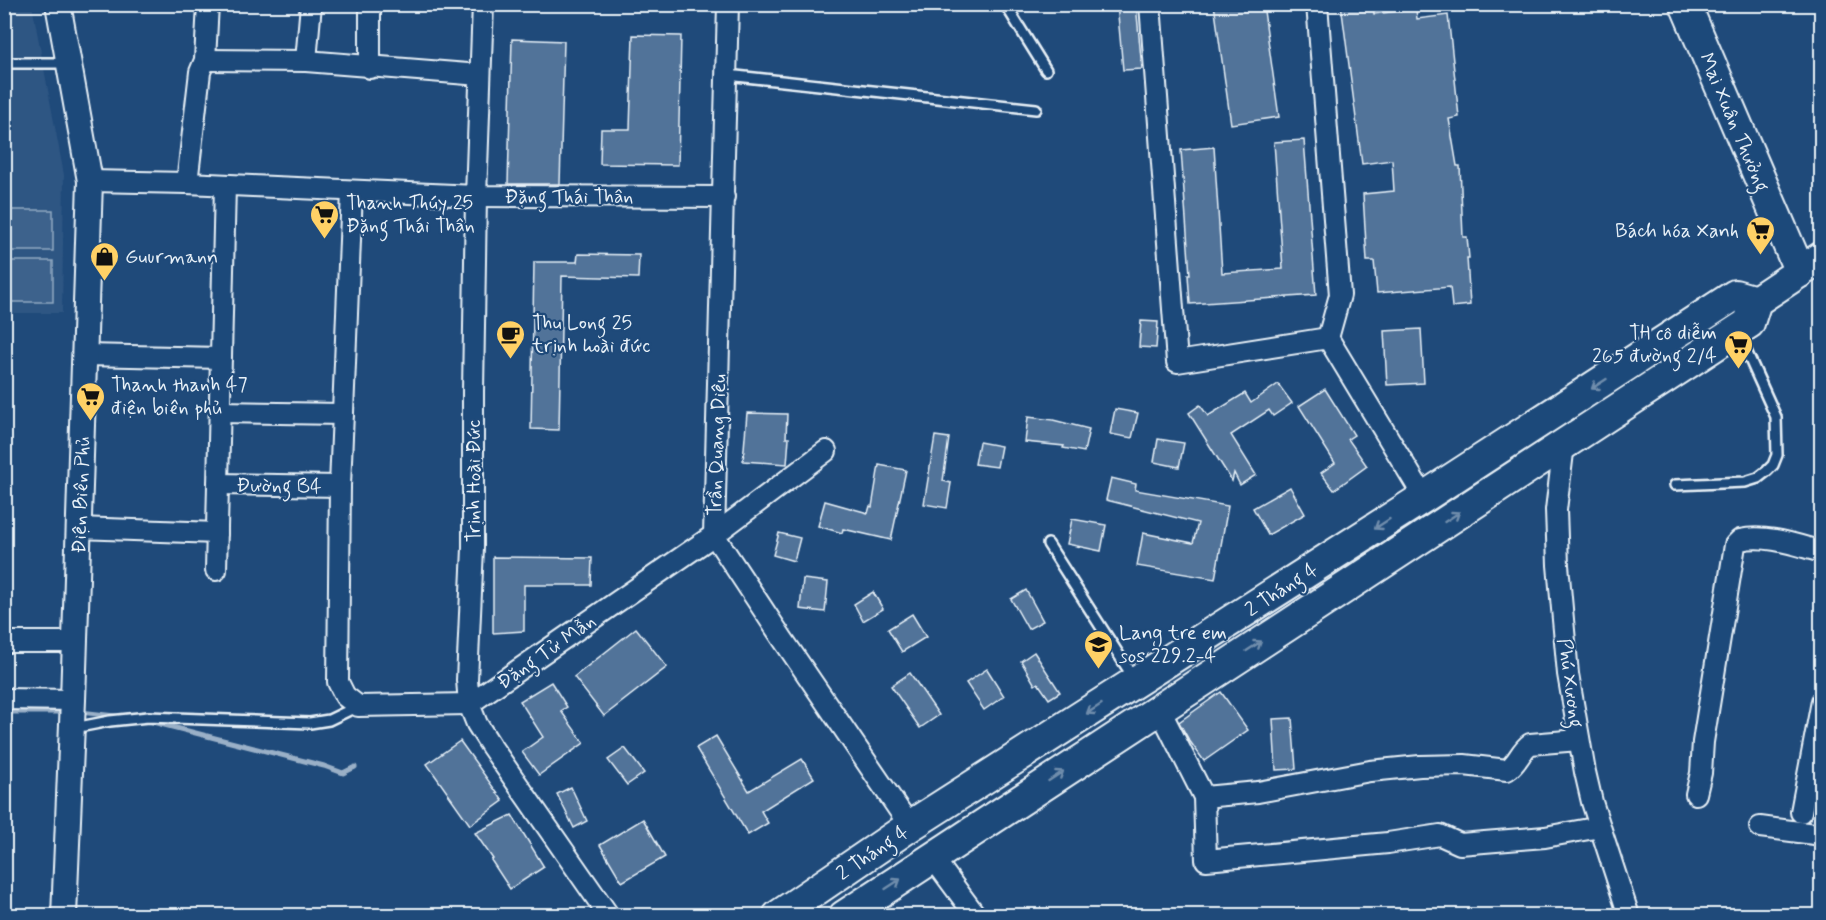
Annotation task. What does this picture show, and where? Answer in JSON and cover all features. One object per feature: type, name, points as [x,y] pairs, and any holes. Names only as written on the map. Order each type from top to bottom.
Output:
[{"type":"main road","name":"Mai Xuân Thưởng","points":[[1685,4],[1811,265]]},
{"type":"main road","points":[[1756,301],[1811,265]]},
{"type":"main road","name":"2 Tháng 4","points":[[778,915],[910,826],[1735,295],[1756,301],[1749,323],[844,915]]},
{"type":"street","name":"Điện Biên Phủ","points":[[58,4],[90,181],[64,915]]},
{"type":"street","points":[[188,183],[200,72],[205,60],[208,4]]},
{"type":"street","points":[[306,62],[311,4]]},
{"type":"street","points":[[370,4],[370,68]]},
{"type":"street","name":"Trịnh Hoài Đức","points":[[483,4],[476,196],[473,548],[467,680],[469,704],[477,724],[491,746],[609,915]]},
{"type":"street","name":"Trần Quang Diệu","points":[[728,4],[714,535],[910,826]]},
{"type":"street","points":[[1149,4],[1178,362],[1328,338]]},
{"type":"street","points":[[1317,4],[1340,294],[1328,338],[1424,497]]},
{"type":"street","points":[[205,60],[306,62],[480,75]]},
{"type":"street","name":"Đặng Thái Thân","points":[[90,181],[188,183],[476,196],[723,197]]},
{"type":"street","points":[[216,570],[225,185]]},
{"type":"street","points":[[352,191],[340,486],[338,682],[345,696],[358,706],[469,704]]},
{"type":"street","points":[[85,355],[221,358]]},
{"type":"street","points":[[220,412],[343,414]]},
{"type":"street","name":"Phú Xương","points":[[1563,444],[1556,510],[1564,641],[1578,740],[1585,772],[1629,915]]},
{"type":"street","name":"Đặng Tử Mẫn","points":[[469,704],[714,535],[826,451]]},
{"type":"street","name":"Đường B4","points":[[218,484],[340,486]]},
{"type":"street","points":[[78,528],[217,533]]},
{"type":"street","points":[[1696,794],[1735,545],[1740,540],[1757,538],[1821,552]]},
{"type":"street","points":[[4,642],[74,642]]},
{"type":"street","points":[[4,699],[72,717]]},
{"type":"street","points":[[1801,812],[1821,701]]},
{"type":"street","points":[[1159,708],[1204,797],[1206,860],[1388,843],[1440,835],[1460,844],[1545,837],[1600,826]]},
{"type":"street","points":[[1204,797],[1258,792],[1370,771],[1420,766],[1464,765],[1507,770],[1513,766],[1524,748],[1530,744],[1578,740]]},
{"type":"street","points":[[1760,827],[1821,836]]},
{"type":"street","points":[[933,858],[976,915]]},
{"type":"lane","points":[[1005,4],[1046,70]]},
{"type":"lane","points":[[4,63],[69,63]]},
{"type":"lane","points":[[727,75],[1036,109]]},
{"type":"lane","points":[[1675,485],[1745,482],[1758,478],[1767,471],[1778,455],[1776,417],[1737,331]]},
{"type":"lane","points":[[1048,544],[1136,682]]},
{"type":"lane","points":[[72,717],[110,721],[179,717],[291,724],[329,720],[358,706]]},
{"type":"shaded area","points":[[5,5],[32,5],[64,175],[62,313],[5,313]]},
{"type":"shaded area","points":[[5,210],[53,210],[53,251],[5,251]]},
{"type":"shaded area","points":[[5,261],[53,261],[53,302],[5,302]]},
{"type":"building","points":[[1117,4],[1136,4],[1142,69],[1123,70]]},
{"type":"building","points":[[1214,4],[1263,4],[1279,117],[1231,124]]},
{"type":"building","points":[[1341,4],[1372,4],[1374,14],[1416,9],[1417,19],[1448,15],[1459,117],[1449,119],[1457,166],[1460,166],[1463,237],[1467,237],[1469,258],[1467,258],[1470,305],[1452,307],[1450,287],[1377,293],[1374,261],[1367,261],[1363,194],[1394,191],[1392,160],[1362,164]]},
{"type":"building","points":[[633,35],[681,36],[678,165],[600,164],[601,129],[630,129]]},
{"type":"building","points":[[512,39],[564,41],[560,184],[508,184]]},
{"type":"building","points":[[1304,140],[1316,295],[1190,304],[1181,150],[1214,147],[1222,273],[1283,269],[1274,142]]},
{"type":"building","points":[[578,254],[639,255],[638,278],[562,276],[559,430],[531,429],[534,262],[577,262]]},
{"type":"building","points":[[1141,321],[1158,322],[1156,348],[1139,347]]},
{"type":"building","points":[[1421,329],[1424,383],[1387,385],[1384,331]]},
{"type":"building","points":[[1278,384],[1292,403],[1273,416],[1269,410],[1231,435],[1256,475],[1240,485],[1234,473],[1232,481],[1189,413],[1200,405],[1208,416],[1245,393],[1251,403]]},
{"type":"building","points":[[1325,389],[1354,435],[1348,439],[1367,466],[1334,490],[1321,473],[1335,463],[1299,406]]},
{"type":"building","points":[[1115,409],[1138,413],[1132,438],[1110,434]]},
{"type":"building","points":[[747,413],[787,414],[786,438],[789,438],[787,464],[743,461]]},
{"type":"building","points":[[1028,417],[1053,420],[1089,429],[1084,452],[1063,448],[1064,446],[1025,442]]},
{"type":"building","points":[[935,436],[949,438],[943,481],[951,483],[947,508],[924,504]]},
{"type":"building","points":[[1158,439],[1184,443],[1179,467],[1154,462]]},
{"type":"building","points":[[979,442],[1001,446],[997,467],[975,464]]},
{"type":"building","points":[[879,465],[906,470],[891,540],[843,529],[842,533],[818,526],[825,501],[868,513],[870,506],[872,507]]},
{"type":"building","points":[[1111,478],[1136,484],[1135,490],[1228,506],[1215,579],[1137,566],[1143,533],[1193,543],[1198,523],[1106,500]]},
{"type":"building","points":[[1290,487],[1305,514],[1268,535],[1253,508]]},
{"type":"building","points":[[1072,519],[1106,525],[1101,551],[1067,544]]},
{"type":"building","points":[[779,533],[800,538],[794,561],[773,555]]},
{"type":"building","points":[[493,557],[592,558],[591,585],[524,585],[524,631],[493,633]]},
{"type":"building","points":[[803,579],[828,582],[825,612],[800,609]]},
{"type":"building","points":[[1026,590],[1043,621],[1028,629],[1011,599]]},
{"type":"building","points":[[873,592],[883,609],[863,621],[854,604]]},
{"type":"building","points":[[912,614],[926,637],[902,652],[888,629]]},
{"type":"building","points":[[636,628],[667,667],[604,716],[574,677]]},
{"type":"building","points":[[1034,652],[1060,692],[1049,699],[1038,683],[1035,685],[1021,661]]},
{"type":"building","points":[[987,669],[1004,696],[984,710],[966,683]]},
{"type":"building","points":[[910,673],[939,715],[920,728],[891,686]]},
{"type":"building","points":[[551,682],[567,707],[561,711],[584,743],[539,775],[522,752],[543,737],[520,701]]},
{"type":"building","points":[[1221,692],[1248,730],[1204,761],[1179,722]]},
{"type":"building","points":[[1292,718],[1296,769],[1276,770],[1273,719]]},
{"type":"building","points":[[716,736],[749,791],[802,759],[814,778],[761,811],[768,823],[748,835],[696,748]]},
{"type":"building","points":[[460,741],[503,801],[470,825],[427,764]]},
{"type":"building","points":[[625,748],[644,773],[627,785],[608,760]]},
{"type":"building","points":[[571,787],[587,821],[574,828],[557,794]]},
{"type":"building","points":[[512,815],[544,867],[510,889],[475,833]]},
{"type":"building","points":[[643,819],[665,857],[622,882],[600,845]]},
{"type":"waterway","points":[[4,712],[68,712]]},
{"type":"waterway","points":[[80,712],[124,717]]},
{"type":"waterway","points":[[145,720],[324,766],[343,773],[355,767]]},
{"type":"place","name":"Thanh Thúy 25 Đặng Thái Thân","points":[[325,240]]},
{"type":"place","name":"Bách hóa Xanh","points":[[1760,256]]},
{"type":"place","name":"Guurmann","points":[[104,282]]},
{"type":"place","name":"Thu Long 25 trịnh hoài đức","points":[[511,360]]},
{"type":"place","name":"TH cô diễm 265 đường 2/4","points":[[1738,370]]},
{"type":"place","name":"Thanh thanh 47 điện biên phủ","points":[[90,422]]},
{"type":"place","name":"Lang tre em sos 229.2-4","points":[[1098,670]]}]
